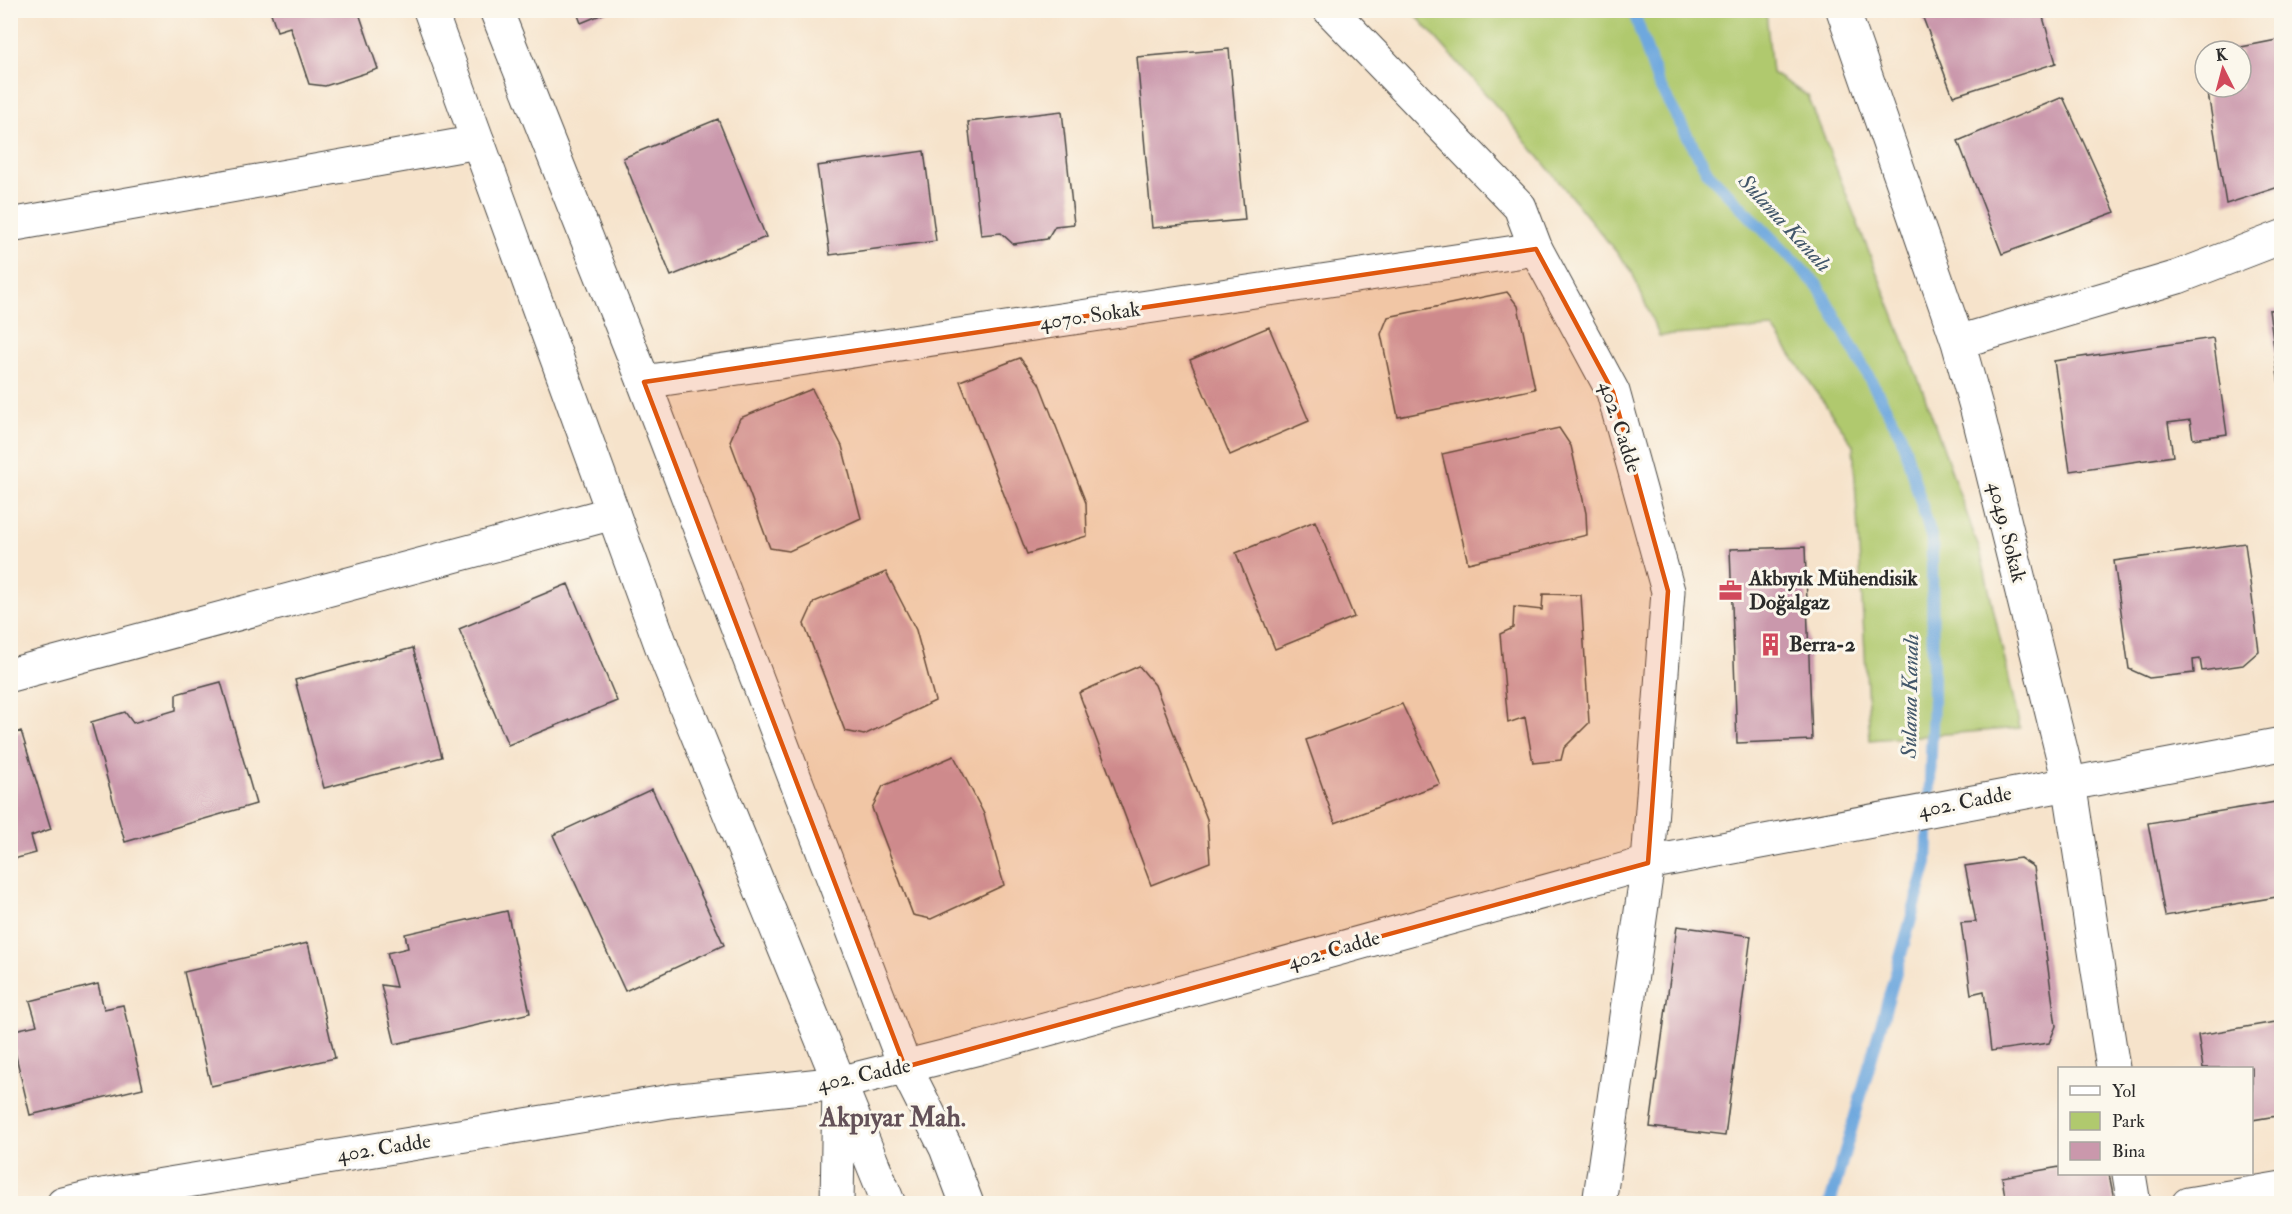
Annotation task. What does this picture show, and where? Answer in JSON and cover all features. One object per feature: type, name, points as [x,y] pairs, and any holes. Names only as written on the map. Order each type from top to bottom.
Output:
[{"type":"street","points":[[430,10],[664,653],[889,1203]]},
{"type":"street","points":[[496,10],[644,382],[904,1067],[946,1148],[968,1203]]},
{"type":"street","name":"402. Cadde","points":[[1330,10],[1520,207],[1536,249],[1613,392],[1668,591],[1648,863],[1599,1203]]},
{"type":"street","name":"4049. Sokak","points":[[1843,10],[1958,342],[2069,782],[2113,1067]]},
{"type":"street","points":[[10,225],[478,142]]},
{"type":"street","points":[[1958,342],[2178,277],[2282,237]]},
{"type":"street","name":"4070. Sokak","points":[[644,382],[1536,249]]},
{"type":"street","points":[[10,675],[613,513]]},
{"type":"street","name":"402. Cadde","points":[[63,1203],[671,1101],[839,1083],[1648,863],[2069,782],[2282,744]]},
{"type":"street","points":[[837,1203],[839,1083]]},
{"type":"street","points":[[2129,1175],[2134,1203]]},
{"type":"street","points":[[2188,1203],[2282,1188]]},
{"type":"highlighted area","points":[[1536,249],[1613,392],[1668,591],[1648,863],[905,1067],[644,382]]},
{"type":"green space","points":[[1412,11],[1766,11],[1772,73],[1808,96],[1923,391],[1981,554],[2020,728],[1870,740],[1853,445],[1773,328],[1659,336],[1631,270],[1507,118]]},
{"type":"building","points":[[270,10],[358,10],[378,69],[325,86],[309,84],[290,27],[277,31]]},
{"type":"building","points":[[576,10],[610,10],[610,11],[581,23]]},
{"type":"building","points":[[1920,10],[2041,10],[2056,63],[1953,96]]},
{"type":"building","points":[[2282,39],[2282,186],[2226,204],[2209,99],[2253,99],[2253,45]]},
{"type":"building","points":[[1229,49],[1245,220],[1152,228],[1137,57]]},
{"type":"building","points":[[2063,97],[2115,212],[2002,254],[1958,141]]},
{"type":"building","points":[[1062,111],[1074,224],[1055,226],[1047,239],[1013,244],[1001,233],[981,235],[968,122]]},
{"type":"building","points":[[718,119],[766,237],[671,276],[623,158]]},
{"type":"building","points":[[924,151],[936,241],[830,255],[817,166]]},
{"type":"building","points":[[1507,292],[1518,306],[1535,389],[1398,417],[1381,334],[1388,317]]},
{"type":"building","points":[[2282,309],[2282,393],[2280,393],[2269,310]]},
{"type":"building","points":[[1269,327],[1309,421],[1230,455],[1190,360]]},
{"type":"building","points":[[2213,338],[2227,434],[2193,439],[2190,420],[2168,423],[2173,456],[2070,471],[2054,361]]},
{"type":"building","points":[[1020,358],[1039,383],[1086,503],[1087,536],[1027,554],[960,381]]},
{"type":"building","points":[[812,389],[842,446],[861,518],[789,551],[770,548],[730,441],[740,418]]},
{"type":"building","points":[[1559,428],[1571,446],[1586,513],[1587,535],[1468,563],[1442,454]]},
{"type":"building","points":[[1315,521],[1354,617],[1275,649],[1236,553]]},
{"type":"building","points":[[2245,543],[2259,651],[2243,665],[2202,671],[2200,659],[2193,660],[2194,673],[2149,678],[2129,669],[2114,561]]},
{"type":"building","name":"Berra-2","points":[[1805,547],[1812,740],[1737,743],[1730,549]]},
{"type":"building","points":[[886,572],[916,630],[935,701],[864,735],[845,731],[804,624],[814,602]]},
{"type":"building","points":[[568,584],[617,701],[508,745],[459,629]]},
{"type":"building","points":[[1543,594],[1581,595],[1589,723],[1564,748],[1561,760],[1533,763],[1525,717],[1508,723],[1500,634],[1513,628],[1514,607],[1542,610]]},
{"type":"building","points":[[413,648],[442,757],[324,788],[295,680]]},
{"type":"building","points":[[1139,666],[1155,685],[1207,819],[1210,862],[1151,885],[1079,693]]},
{"type":"building","points":[[221,682],[256,804],[125,842],[91,722],[125,712],[133,723],[176,710],[176,694]]},
{"type":"building","points":[[1402,704],[1440,784],[1335,823],[1306,740]]},
{"type":"building","points":[[21,731],[51,829],[31,836],[36,853],[10,860],[10,735]]},
{"type":"building","points":[[954,756],[984,814],[1004,885],[931,919],[913,915],[872,808],[883,786]]},
{"type":"building","points":[[652,789],[724,945],[625,991],[553,835]]},
{"type":"building","points":[[2282,801],[2282,896],[2165,916],[2148,823]]},
{"type":"building","points":[[2020,858],[2034,867],[2056,1026],[2049,1043],[1991,1051],[1984,991],[1971,994],[1961,923],[1976,922],[1965,866]]},
{"type":"building","points":[[507,911],[530,1013],[395,1044],[381,985],[396,987],[387,953],[408,948],[405,934]]},
{"type":"building","points":[[1677,926],[1751,936],[1725,1136],[1650,1127]]},
{"type":"building","points":[[308,943],[335,1058],[211,1086],[184,972]]},
{"type":"building","points":[[98,984],[104,1009],[123,1005],[143,1088],[30,1115],[10,1031],[37,1025],[30,1001]]},
{"type":"building","points":[[2282,1021],[2282,1115],[2253,1120],[2253,1067],[2203,1067],[2198,1035]]},
{"type":"building","points":[[2058,1167],[2058,1175],[2109,1175],[2115,1204],[2006,1204],[2002,1177]]},
{"type":"waterway","name":"Sulama Kanalı","points":[[1633,10],[1658,83],[1708,173],[1818,286],[1901,435],[1932,539],[1933,700],[1927,863],[1830,1204]]},
{"type":"place","name":"Akbıyık Mühendisik Doğalgaz","points":[[1731,590]]},
{"type":"place","name":"Berra-2","points":[[1771,644]]},
{"type":"district","name":"Akpıyar Mah.","points":[[893,1117]]}]
